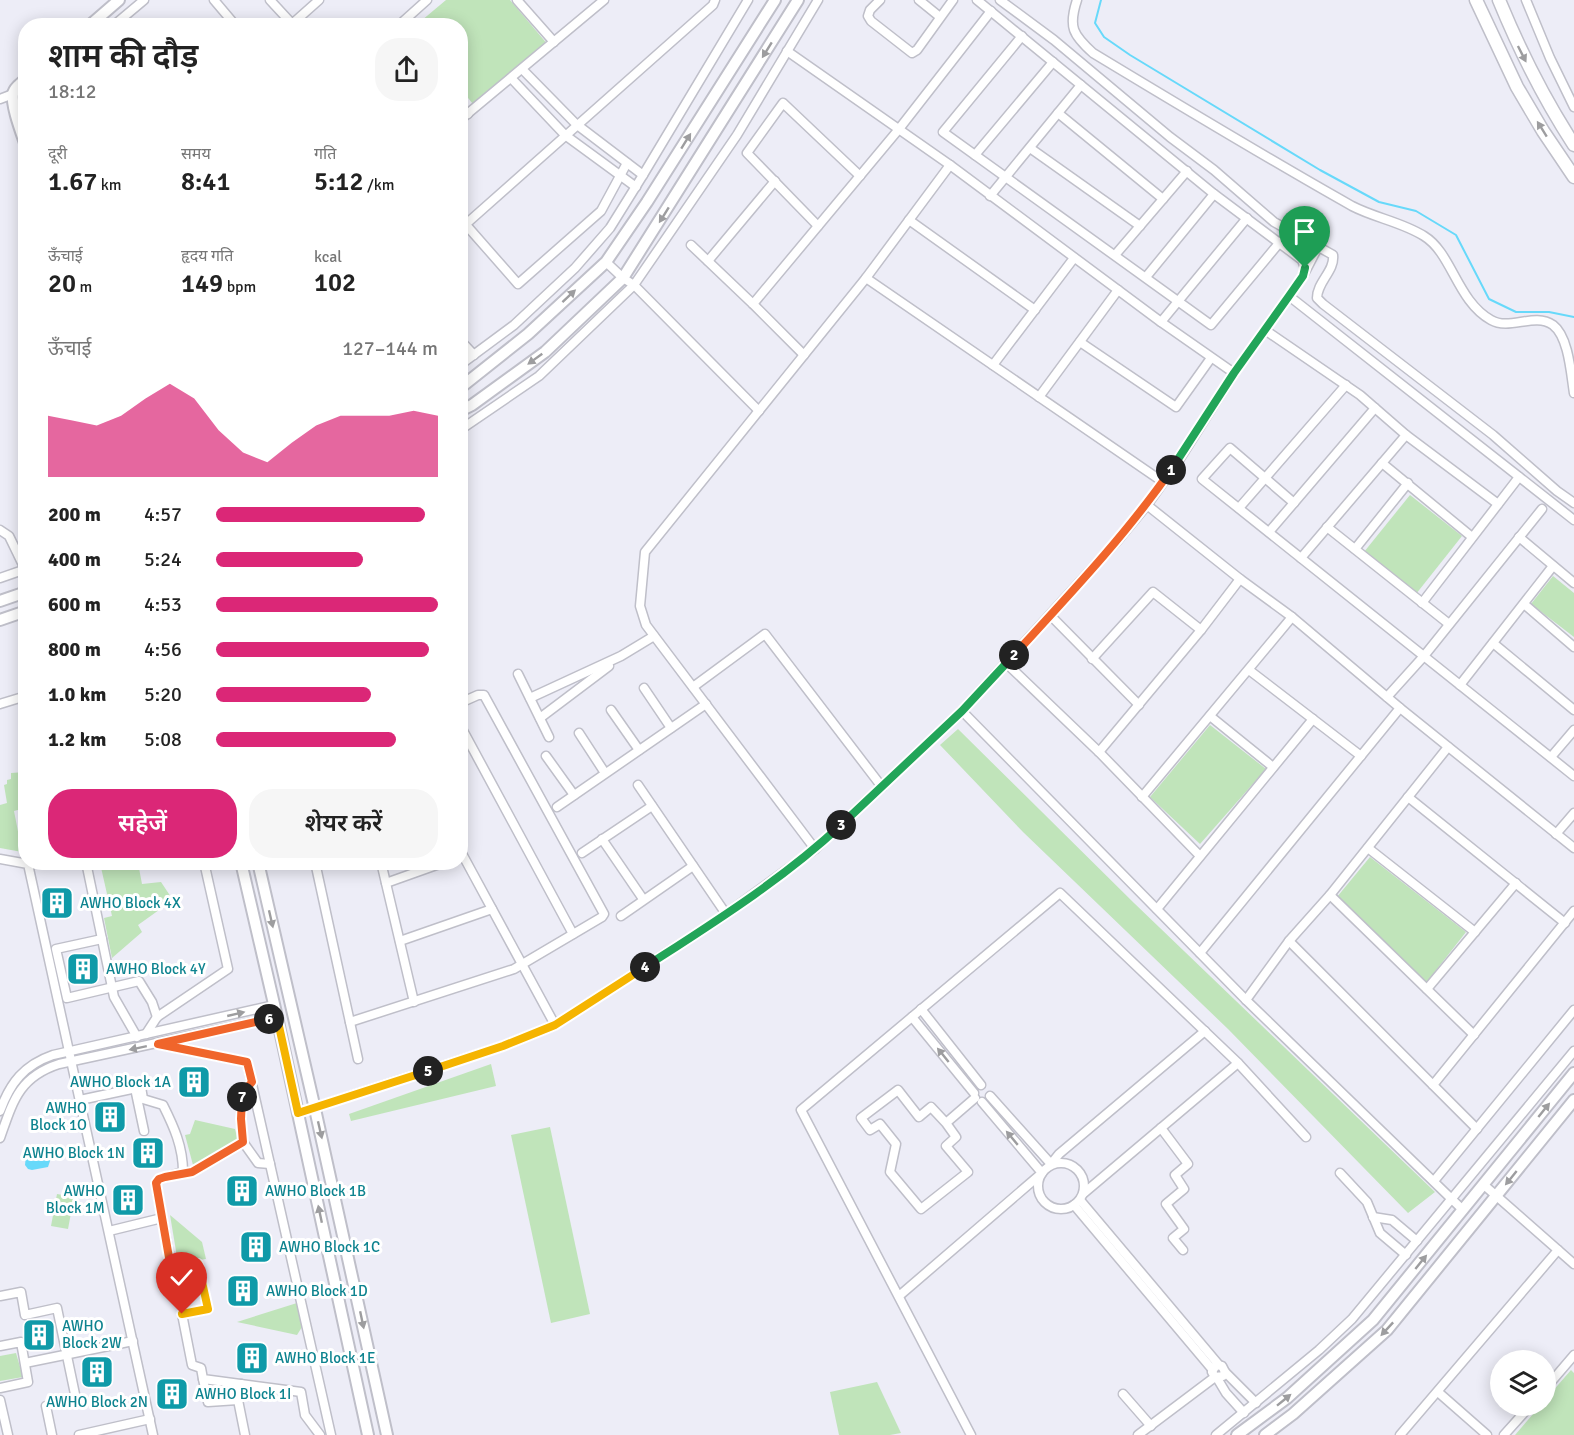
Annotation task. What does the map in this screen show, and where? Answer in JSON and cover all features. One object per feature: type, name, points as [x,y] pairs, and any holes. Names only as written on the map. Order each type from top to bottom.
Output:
[{"type":"main road","points":[[1476,0],[1517,87],[1574,177]]},
{"type":"main road","points":[[1499,0],[1517,44],[1534,77],[1574,145]]},
{"type":"street","points":[[98,18],[119,0]]},
{"type":"street","points":[[122,18],[144,0]]},
{"type":"street","points":[[214,0],[230,18]]},
{"type":"street","points":[[270,0],[287,18]]},
{"type":"street","points":[[301,18],[320,0]]},
{"type":"street","points":[[407,18],[428,0]]},
{"type":"street","points":[[518,0],[554,42]]},
{"type":"street","points":[[468,114],[604,0]]},
{"type":"street","points":[[468,217],[565,135],[716,0]]},
{"type":"street","points":[[468,359],[514,325],[575,268],[610,228],[748,0]]},
{"type":"street","points":[[468,382],[528,334],[606,262],[647,202],[775,0]]},
{"type":"street","points":[[468,407],[545,352],[624,278],[798,0]]},
{"type":"street","points":[[468,424],[538,376],[634,285],[737,135],[818,0]]},
{"type":"street","points":[[880,0],[870,10],[868,16],[871,21],[906,51],[912,53],[917,50],[953,0]]},
{"type":"street","points":[[919,0],[940,17]]},
{"type":"street","points":[[977,0],[1214,194],[1280,242],[1302,260],[1305,268]]},
{"type":"street","points":[[1000,0],[1054,40],[1163,131],[1214,170],[1274,222],[1333,255],[1334,262],[1317,291],[1317,298],[1493,435],[1574,503]]},
{"type":"street","points":[[1077,0],[1071,23],[1078,39],[1093,53],[1354,207],[1425,236],[1436,245],[1464,294],[1480,312],[1492,321],[1505,325],[1523,321],[1539,321],[1553,325],[1563,338],[1574,393]]},
{"type":"street","points":[[1526,0],[1550,58],[1574,107]]},
{"type":"street","points":[[753,304],[899,129],[991,11]]},
{"type":"street","points":[[1022,36],[943,132],[1211,325],[1280,242]]},
{"type":"street","points":[[787,51],[950,165],[1161,322],[1234,373]]},
{"type":"street","points":[[975,155],[1053,62]]},
{"type":"street","points":[[522,69],[576,124],[644,175]]},
{"type":"street","points":[[511,78],[565,135],[636,187]]},
{"type":"street","points":[[0,99],[13,94],[18,85]]},
{"type":"street","points":[[990,196],[1081,85]]},
{"type":"street","points":[[13,94],[18,114]]},
{"type":"street","points":[[818,226],[747,153],[783,103],[860,176]]},
{"type":"street","points":[[1058,113],[1163,199]]},
{"type":"street","points":[[1029,148],[1140,226]]},
{"type":"street","points":[[468,227],[518,284],[602,211],[627,163]]},
{"type":"street","points":[[815,849],[646,625],[639,606],[645,552],[866,278],[950,165]]},
{"type":"street","points":[[1115,255],[1187,171]]},
{"type":"street","points":[[708,261],[775,181]]},
{"type":"street","points":[[1146,277],[1214,194]]},
{"type":"street","points":[[1161,322],[1247,218]]},
{"type":"street","points":[[909,220],[1035,310]]},
{"type":"street","points":[[691,244],[804,355]]},
{"type":"street","points":[[298,1113],[503,1046],[555,1025],[726,914],[815,849],[962,711],[1147,505],[1234,373],[1303,276],[1305,268],[1318,247]]},
{"type":"street","points":[[993,365],[1074,258]]},
{"type":"street","points":[[606,262],[634,285],[759,411]]},
{"type":"street","points":[[866,278],[1163,482]]},
{"type":"street","points":[[1039,397],[1118,290]]},
{"type":"street","points":[[1289,296],[1574,520]]},
{"type":"street","points":[[1265,330],[1346,385],[1406,435],[1498,504]]},
{"type":"street","points":[[1080,342],[1176,407],[1211,358]]},
{"type":"street","points":[[468,349],[474,355]]},
{"type":"street","points":[[1239,508],[1346,385]]},
{"type":"street","points":[[1269,532],[1375,408]]},
{"type":"street","points":[[1301,558],[1406,435]]},
{"type":"street","points":[[1294,503],[1230,448],[1202,479],[1574,776]]},
{"type":"street","points":[[1382,463],[1472,537]]},
{"type":"street","points":[[1422,603],[1519,477]]},
{"type":"street","points":[[1355,549],[1408,483]]},
{"type":"street","points":[[1147,505],[1292,617],[1400,708],[1574,848]]},
{"type":"street","points":[[1387,697],[1424,656],[1542,509]]},
{"type":"street","points":[[1327,527],[1449,624]]},
{"type":"street","points":[[0,530],[9,536],[18,555]]},
{"type":"street","points":[[1519,537],[1574,583]]},
{"type":"street","points":[[1460,685],[1553,566]]},
{"type":"street","points":[[0,578],[18,572]]},
{"type":"street","points":[[1099,752],[1201,630],[1240,579]]},
{"type":"street","points":[[1092,659],[1153,592],[1201,630]]},
{"type":"street","points":[[0,601],[18,595]]},
{"type":"street","points":[[1524,604],[1574,647]]},
{"type":"street","points":[[0,620],[18,614]]},
{"type":"street","points":[[1050,615],[1139,705]]},
{"type":"street","points":[[1142,798],[1292,617]]},
{"type":"street","points":[[693,687],[765,634],[882,787]]},
{"type":"street","points":[[540,718],[621,656],[654,636]]},
{"type":"street","points":[[1493,644],[1574,710]]},
{"type":"street","points":[[530,698],[621,656]]},
{"type":"street","points":[[1006,663],[1099,752],[1200,856]]},
{"type":"street","points":[[1249,670],[1361,756]]},
{"type":"street","points":[[518,674],[549,737]]},
{"type":"street","points":[[644,688],[671,728]]},
{"type":"street","points":[[350,1022],[514,969],[604,914],[484,695],[468,699]]},
{"type":"street","points":[[0,704],[18,698]]},
{"type":"street","points":[[557,807],[706,704]]},
{"type":"street","points":[[1200,953],[1400,708]]},
{"type":"street","points":[[611,710],[639,750]]},
{"type":"street","points":[[962,711],[1246,1000],[1463,1210]]},
{"type":"street","points":[[1210,716],[1273,767]]},
{"type":"street","points":[[1157,909],[1313,719]]},
{"type":"street","points":[[1551,757],[1574,730]]},
{"type":"street","points":[[579,733],[605,773]]},
{"type":"street","points":[[468,740],[573,934]]},
{"type":"street","points":[[1246,1000],[1289,941],[1330,895],[1448,747]]},
{"type":"street","points":[[546,756],[574,795]]},
{"type":"street","points":[[638,785],[726,914]]},
{"type":"street","points":[[1408,797],[1564,923]]},
{"type":"street","points":[[582,853],[652,806]]},
{"type":"street","points":[[1556,834],[1574,813]]},
{"type":"street","points":[[602,839],[643,900]]},
{"type":"street","points":[[1368,848],[1475,932]]},
{"type":"street","points":[[0,859],[18,862]]},
{"type":"street","points":[[468,865],[555,1025]]},
{"type":"street","points":[[621,916],[693,866]]},
{"type":"street","points":[[30,870],[67,998],[140,981],[152,1002],[157,1017]]},
{"type":"street","points":[[88,870],[114,997],[137,1036]]},
{"type":"street","points":[[146,1035],[157,1017],[228,969],[206,870]]},
{"type":"street","points":[[243,870],[368,1435]]},
{"type":"street","points":[[260,870],[387,1435]]},
{"type":"street","points":[[317,870],[358,1059]]},
{"type":"street","points":[[383,870],[414,1002]]},
{"type":"street","points":[[386,883],[423,870]]},
{"type":"street","points":[[1426,989],[1516,884]]},
{"type":"street","points":[[971,1435],[801,1110],[1060,893],[1238,1063],[1306,1137]]},
{"type":"street","points":[[1330,895],[1474,1035]]},
{"type":"street","points":[[400,941],[492,909]]},
{"type":"street","points":[[1433,1085],[1574,911]]},
{"type":"street","points":[[52,950],[102,939]]},
{"type":"street","points":[[1289,941],[1477,1129]]},
{"type":"street","points":[[52,950],[71,1062],[153,1435]]},
{"type":"street","points":[[0,1111],[6,1094],[17,1079],[36,1061],[274,1005]]},
{"type":"street","points":[[921,1009],[981,1085],[988,1088],[990,1096],[1051,1164]]},
{"type":"street","points":[[1434,1181],[1574,1010]]},
{"type":"street","points":[[0,1138],[13,1100],[27,1082],[42,1069],[277,1017]]},
{"type":"street","points":[[912,1017],[977,1098],[1042,1173]]},
{"type":"street","points":[[899,1296],[1042,1173],[1059,1154],[1205,1031]]},
{"type":"street","points":[[158,1044],[247,1062],[331,1435]]},
{"type":"street","points":[[1216,1435],[1352,1319],[1574,1051]]},
{"type":"street","points":[[1042,1173],[1038,1181],[1038,1189],[1044,1202],[1059,1209],[1079,1199],[1238,1063]]},
{"type":"street","points":[[1237,1435],[1287,1398],[1373,1320],[1574,1073]]},
{"type":"street","points":[[252,1082],[241,1100],[243,1142],[258,1163],[270,1164]]},
{"type":"street","points":[[977,1098],[976,1088],[981,1085]]},
{"type":"street","points":[[135,1087],[144,1131]]},
{"type":"street","points":[[80,1100],[141,1087],[143,1099],[163,1105],[178,1134],[183,1172]]},
{"type":"street","points":[[898,1089],[919,1117],[931,1107],[946,1123],[956,1137],[946,1146],[968,1172],[921,1209],[890,1172],[896,1144],[880,1124],[870,1130],[861,1118],[898,1089]]},
{"type":"street","points":[[977,1098],[987,1101],[990,1096]]},
{"type":"street","points":[[946,1123],[977,1098]]},
{"type":"street","points":[[1264,1435],[1293,1414],[1387,1329],[1574,1100]]},
{"type":"street","points":[[1161,1128],[1188,1164],[1176,1174],[1184,1189],[1166,1204],[1184,1229],[1173,1238],[1183,1250]]},
{"type":"street","points":[[238,1400],[208,1402],[201,1368],[192,1365],[182,1314],[208,1309],[198,1264],[171,1269],[156,1183],[159,1179],[183,1172],[192,1172],[243,1142]]},
{"type":"street","points":[[1051,1164],[1066,1163],[1079,1170],[1083,1177],[1079,1199],[1218,1372],[1256,1403]]},
{"type":"street","points":[[1340,1173],[1367,1202],[1380,1233],[1406,1255]]},
{"type":"street","points":[[1484,1185],[1574,1264]]},
{"type":"street","points":[[1373,1217],[1392,1220],[1417,1241]]},
{"type":"street","points":[[109,1231],[162,1218]]},
{"type":"street","points":[[1400,1435],[1558,1250]]},
{"type":"street","points":[[0,1296],[21,1292],[25,1315],[57,1308],[76,1399],[46,1406],[52,1435]]},
{"type":"street","points":[[25,1363],[133,1341]]},
{"type":"street","points":[[0,1346],[21,1342],[28,1382],[0,1388]]},
{"type":"street","points":[[1556,1378],[1573,1360]]},
{"type":"street","points":[[1218,1372],[1226,1393],[1244,1413]]},
{"type":"street","points":[[1138,1435],[1218,1372]]},
{"type":"street","points":[[203,1379],[301,1392],[305,1415],[320,1435]]},
{"type":"street","points":[[241,1384],[238,1400],[245,1435]]},
{"type":"street","points":[[1438,1392],[1487,1435]]},
{"type":"street","points":[[1123,1394],[1151,1426]]},
{"type":"street","points":[[0,1400],[8,1435]]},
{"type":"street","points":[[1504,1435],[1521,1416]]},
{"type":"street","points":[[79,1435],[110,1432],[150,1419]]},
{"type":"green space","points":[[446,0],[510,0],[549,46],[476,108],[468,98],[468,18],[425,18]]},
{"type":"green space","points":[[1410,495],[1462,536],[1416,594],[1364,552]]},
{"type":"green space","points":[[1553,576],[1574,593],[1574,637],[1531,604]]},
{"type":"green space","points":[[1210,725],[1266,769],[1200,844],[1150,797]]},
{"type":"green space","points":[[958,729],[1134,903],[1435,1192],[1408,1213],[1228,1029],[1023,832],[940,745]]},
{"type":"green space","points":[[18,772],[18,810],[14,811],[18,832],[18,851],[0,848],[0,805],[7,803],[4,785],[7,784],[7,780],[11,779],[11,773]]},
{"type":"green space","points":[[1370,857],[1466,932],[1426,983],[1337,897]]},
{"type":"green space","points":[[102,870],[139,870],[142,884],[161,882],[173,900],[138,925],[142,932],[112,958],[104,918],[112,916]]},
{"type":"green space","points":[[491,1064],[496,1086],[351,1121],[349,1114]]},
{"type":"green space","points":[[195,1120],[235,1129],[238,1141],[193,1165],[185,1135],[190,1134]]},
{"type":"green space","points":[[550,1127],[590,1314],[551,1323],[511,1135]]},
{"type":"green space","points":[[57,1194],[74,1197],[68,1229],[51,1226]]},
{"type":"green space","points":[[170,1215],[202,1242],[206,1259],[178,1263]]},
{"type":"green space","points":[[297,1303],[302,1327],[297,1335],[237,1322]]},
{"type":"green space","points":[[16,1353],[23,1377],[0,1381],[0,1356]]},
{"type":"green space","points":[[1571,1370],[1574,1373],[1574,1435],[1515,1435],[1531,1416],[1556,1416],[1556,1387]]},
{"type":"green space","points":[[877,1382],[901,1433],[839,1435],[830,1392]]},
{"type":"water","points":[[46,1151],[51,1158],[48,1167],[28,1169],[25,1165],[26,1155]]},
{"type":"waterway","points":[[1101,0],[1095,23],[1104,37],[1130,55],[1320,170],[1379,202],[1416,211],[1456,235],[1489,299],[1516,312],[1549,312],[1574,317]]},
{"type":"place","name":"AWHO Block 4X","points":[[57,903]]},
{"type":"place","name":"AWHO Block 4Y","points":[[83,969]]},
{"type":"place","name":"AWHO Block 1A","points":[[194,1082]]},
{"type":"place","name":"AWHO Block 1O","points":[[110,1117]]},
{"type":"place","name":"AWHO Block 1N","points":[[148,1153]]},
{"type":"place","name":"AWHO Block 1B","points":[[242,1191]]},
{"type":"place","name":"AWHO Block 1M","points":[[128,1200]]},
{"type":"place","name":"AWHO Block 1C","points":[[256,1247]]},
{"type":"place","name":"AWHO Block 1D","points":[[243,1291]]},
{"type":"place","name":"AWHO Block 2W","points":[[39,1335]]},
{"type":"place","name":"AWHO Block 1E","points":[[252,1358]]},
{"type":"place","name":"AWHO Block 2N","points":[[97,1372]]},
{"type":"place","name":"AWHO Block 1I","points":[[172,1394]]},
{"type":"route","points":[[182,1314],[208,1309],[198,1264],[171,1269],[156,1183],[165,1177],[192,1172],[243,1142],[241,1100],[252,1082],[247,1062],[158,1044],[277,1017],[298,1113],[315,1109],[503,1046],[555,1025],[763,889],[815,849],[962,711],[1118,540],[1147,505],[1179,460],[1234,373],[1303,276],[1305,268]]}]
